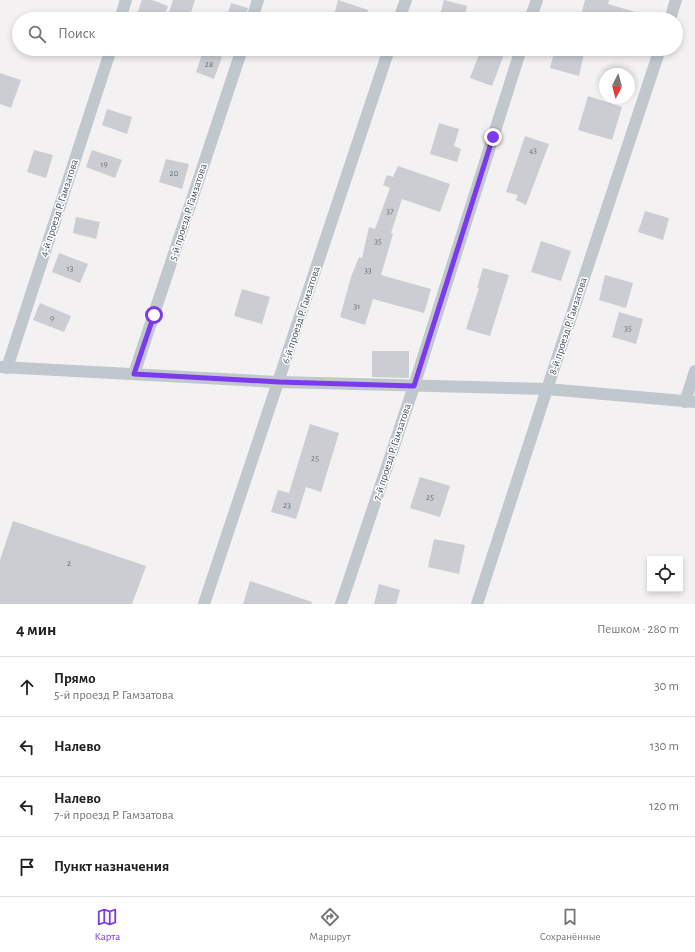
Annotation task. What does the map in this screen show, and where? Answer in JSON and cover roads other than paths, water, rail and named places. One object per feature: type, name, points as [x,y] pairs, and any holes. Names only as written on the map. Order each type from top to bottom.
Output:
[{"type":"street","points":[[122,12],[126,0]]},
{"type":"street","points":[[254,12],[258,0]]},
{"type":"street","points":[[402,12],[406,0]]},
{"type":"street","points":[[532,12],[536,0]]},
{"type":"street","points":[[672,12],[676,0]]},
{"type":"street","name":"4-й проезд Р. Гамзатова","points":[[4,368],[109,56]]},
{"type":"street","name":"5-й проезд Р. Гамзатова","points":[[134,374],[240,56]]},
{"type":"street","name":"6-й проезд Р. Гамзатова","points":[[204,604],[387,56]]},
{"type":"street","name":"7-й проезд Р. Гамзатова","points":[[342,604],[414,386],[519,56]]},
{"type":"street","name":"8-й проезд Р. Гамзатова","points":[[477,604],[658,56]]},
{"type":"street","points":[[4,368],[279,382],[547,389],[690,402],[695,371]]}]
